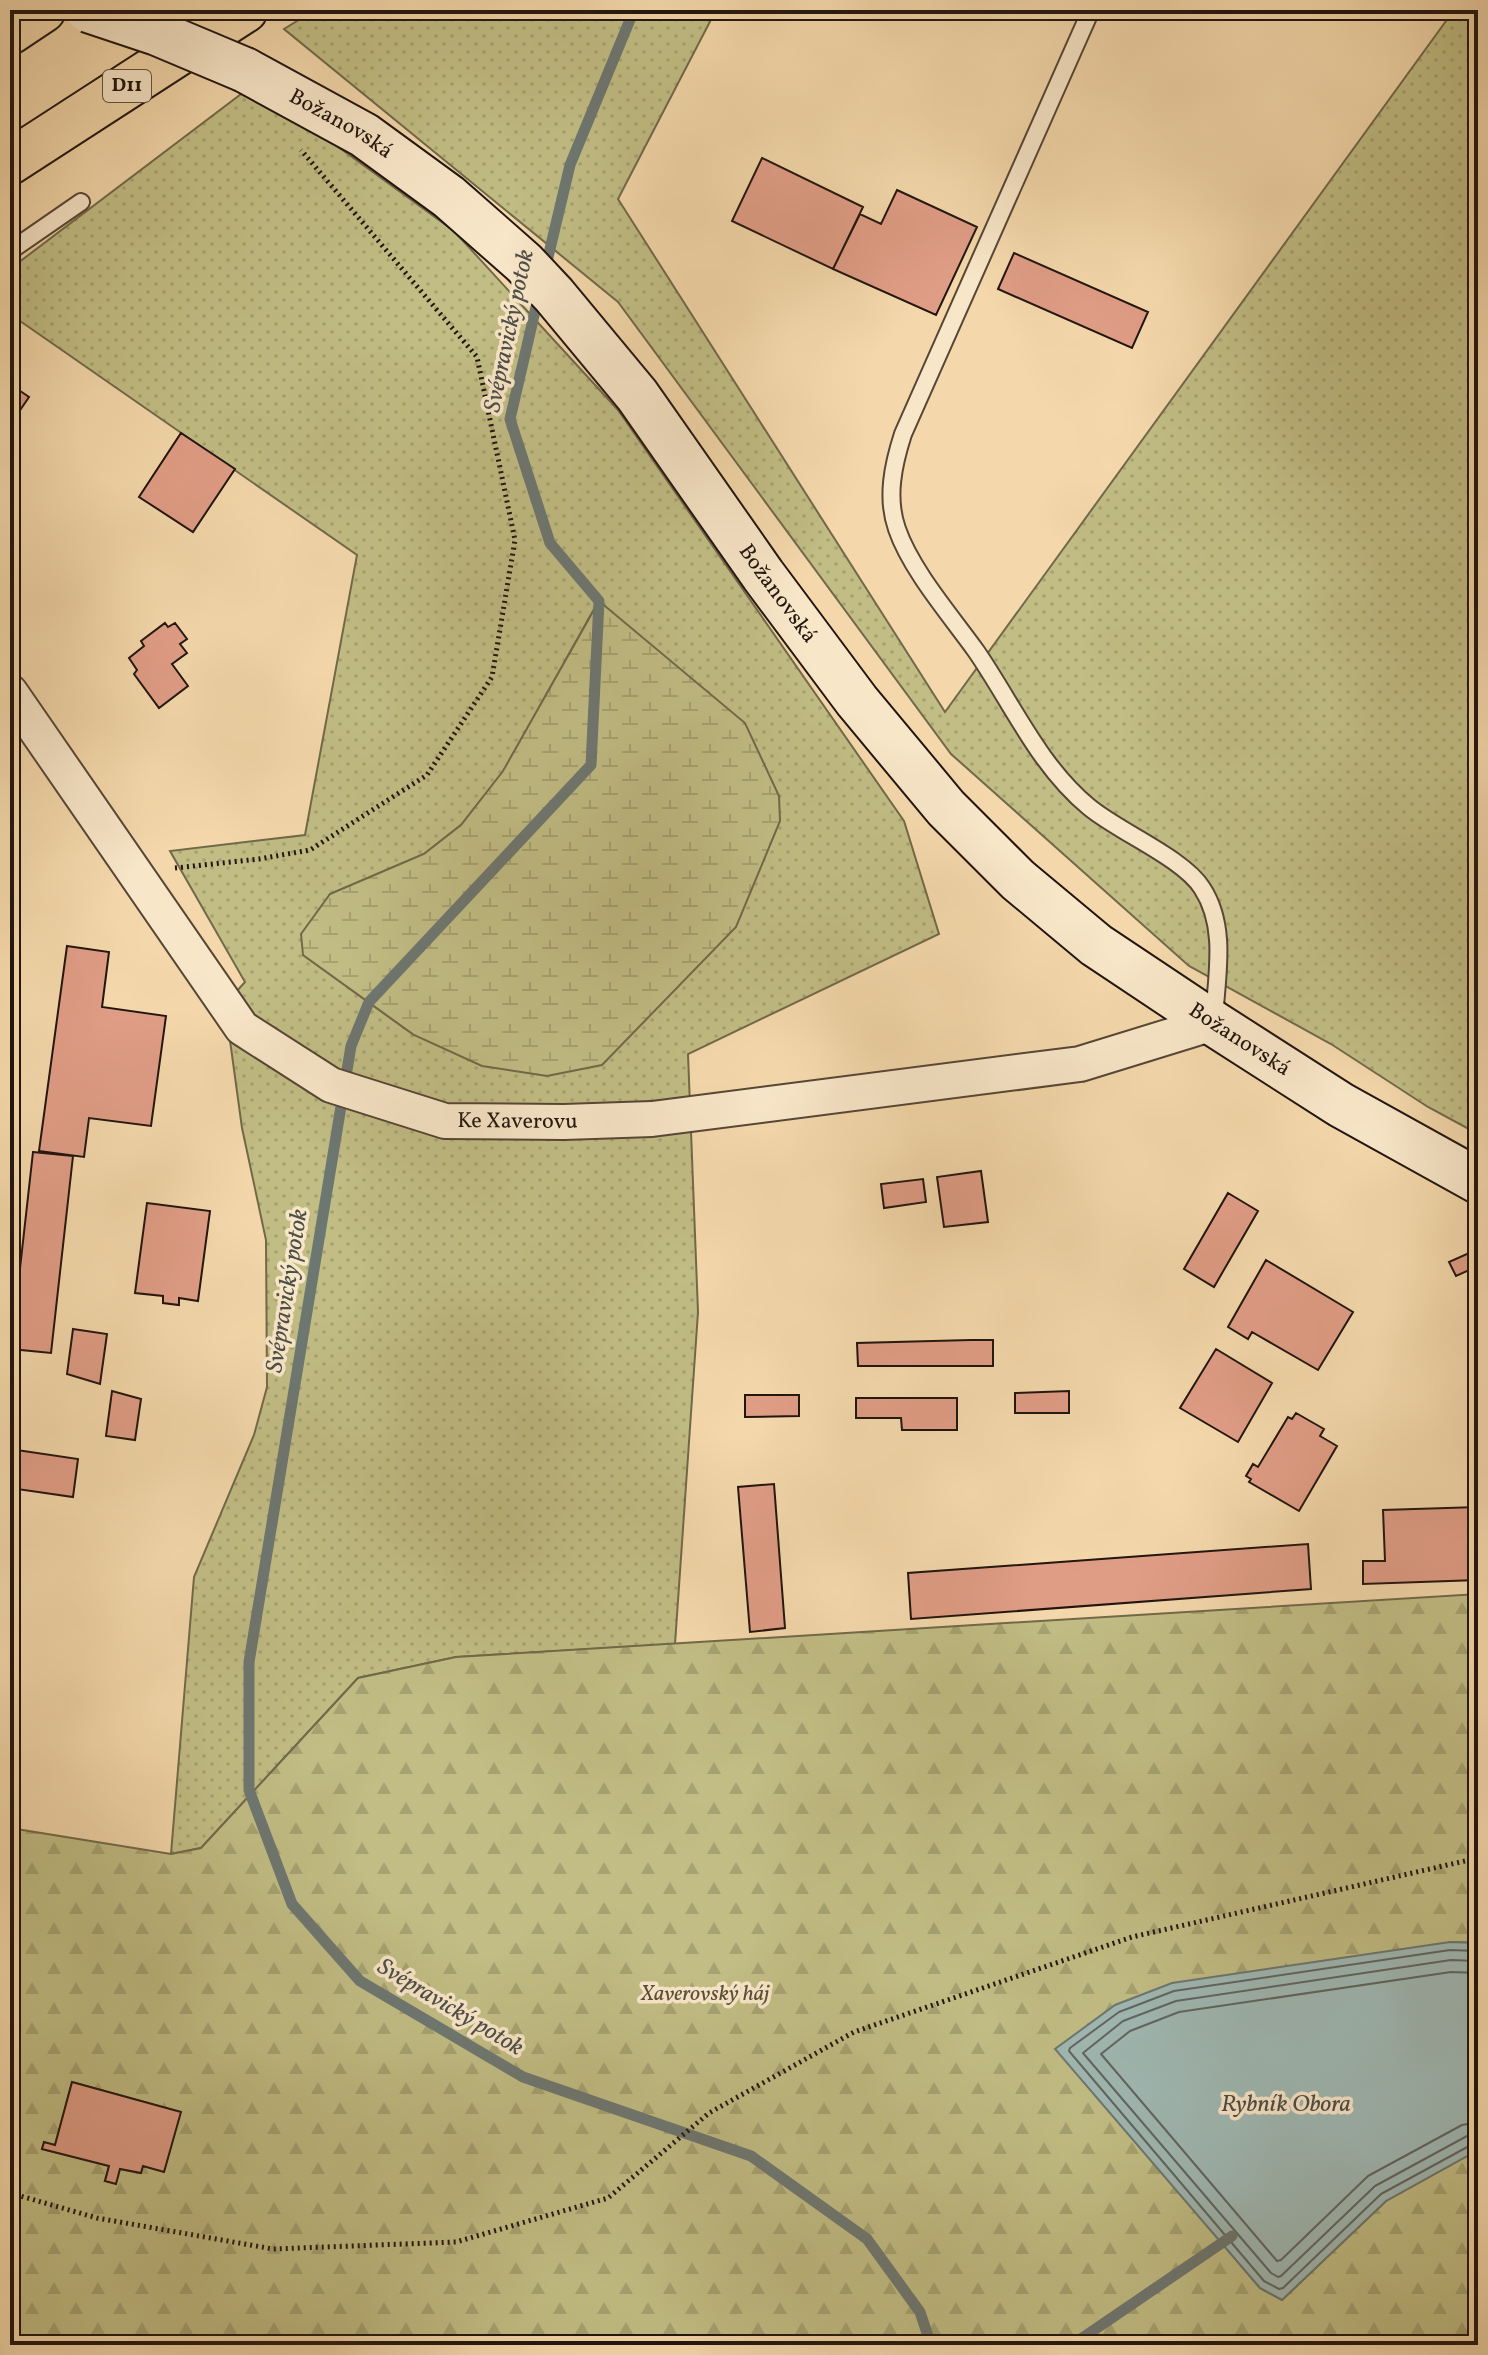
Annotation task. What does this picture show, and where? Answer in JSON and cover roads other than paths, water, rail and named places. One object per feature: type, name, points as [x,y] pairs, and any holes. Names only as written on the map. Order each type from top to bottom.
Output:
[{"type":"highway","points":[[10,32],[43,10]]},
{"type":"highway","name":"D11","points":[[10,162],[245,10]]},
{"type":"street","name":"Božanovská","points":[[88,10],[157,33],[245,70],[364,135],[449,197],[524,263],[554,295],[637,395],[763,575],[857,701],[946,808],[1018,880],[1096,945],[1213,1023],[1341,1105],[1478,1181]]},
{"type":"street","name":"Ke Xaverovu","points":[[10,692],[242,1028],[344,1090],[445,1121],[652,1119],[1080,1064],[1213,1023]]},
{"type":"lane","points":[[1091,10],[903,434],[892,483],[892,505],[905,549],[949,617],[976,651],[1043,757],[1064,783],[1088,806],[1177,865],[1201,886],[1214,912],[1218,934],[1213,1023]]},
{"type":"lane","points":[[10,251],[81,202]]},
{"type":"water","name":"Rybník Obora","points":[[1450,1942],[1478,1943],[1478,2150],[1386,2201],[1282,2300],[1260,2288],[1055,2049],[1115,2005],[1172,1983]]},
{"type":"waterway","name":"Svépravický potok","points":[[545,270],[570,165],[634,10]]},
{"type":"waterway","name":"Svépravický potok","points":[[539,294],[510,419],[550,543],[599,601],[591,765],[369,1002],[351,1046],[249,1662],[249,1790],[292,1904],[360,1981],[523,2077],[751,2156],[867,2239],[920,2312],[931,2345]]},
{"type":"waterway","points":[[1072,2345],[1232,2236]]},
{"type":"park label","name":"Xaverovský háj","points":[[705,1994]]}]
